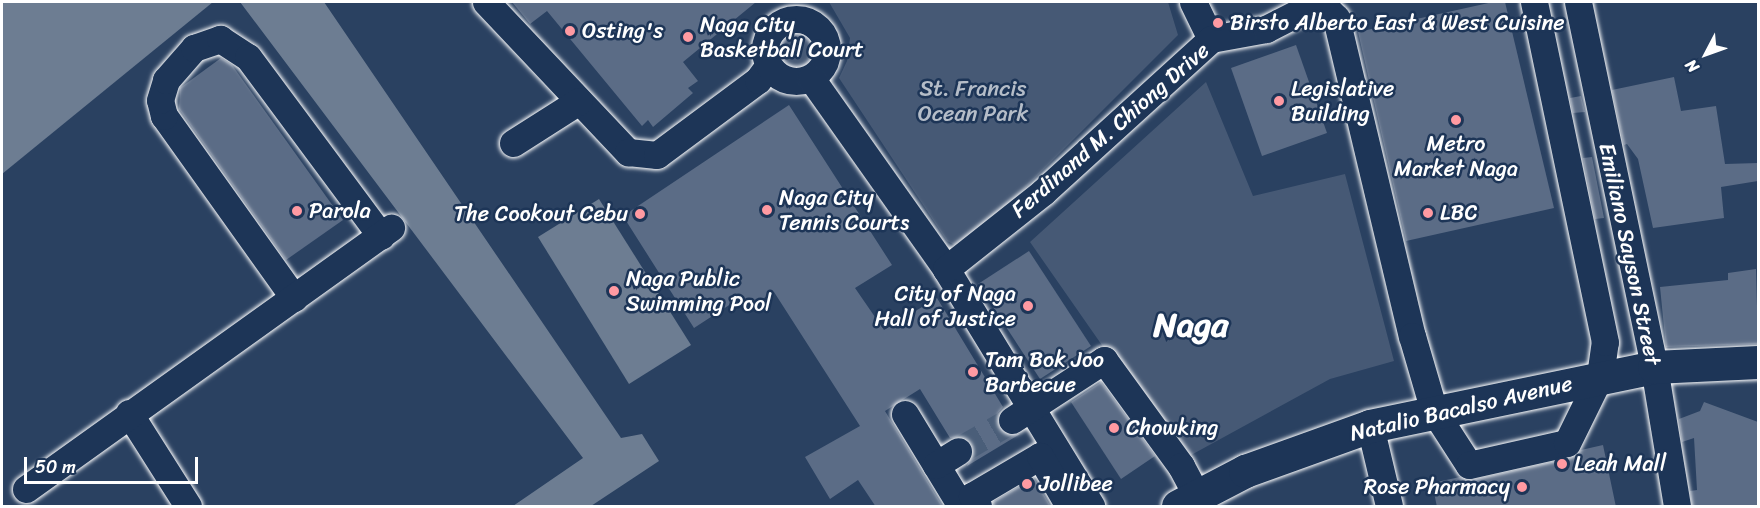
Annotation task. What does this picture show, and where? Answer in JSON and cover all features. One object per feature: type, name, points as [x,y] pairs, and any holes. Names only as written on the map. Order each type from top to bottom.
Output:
[{"type":"highway","name":"Natalio Bacalso Avenue","points":[[1188,501],[1245,471],[1370,426],[1599,376],[1654,367],[1758,362]]},
{"type":"street","points":[[486,2],[628,152],[657,155],[758,80],[768,66]]},
{"type":"street","points":[[1193,2],[1211,39]]},
{"type":"street","points":[[1319,2],[1336,18],[1412,336],[1434,411]]},
{"type":"street","name":"Ferdinand M. Chiong Drive","points":[[946,269],[1042,192],[1211,39],[1266,29],[1319,2]]},
{"type":"street","name":"Emiliano Sayson Street","points":[[1434,411],[1469,465],[1567,443],[1599,376],[1605,342],[1599,302],[1534,2]]},
{"type":"street","name":"Emiliano Sayson Street","points":[[1578,2],[1654,367],[1677,507]]},
{"type":"street","points":[[801,10],[817,27],[827,45],[825,64],[812,78],[792,82],[775,74],[768,66],[765,46],[773,29],[801,10]]},
{"type":"street","points":[[26,489],[129,413],[294,298],[386,232],[248,57],[220,39],[194,48],[166,80],[160,100],[164,116],[294,298]]},
{"type":"street","points":[[812,78],[946,269],[1023,414],[1091,507]]},
{"type":"street","points":[[513,143],[579,101]]},
{"type":"street","points":[[1023,414],[1104,360],[1181,466],[1188,501]]},
{"type":"street","points":[[129,413],[188,507]]},
{"type":"street","points":[[905,414],[947,458],[961,507]]},
{"type":"street","points":[[1370,426],[1389,507]]},
{"type":"street","points":[[978,507],[972,496],[1040,456],[1068,507]]},
{"type":"green space","name":"St. Francis Ocean Park","points":[[829,2],[1168,2],[1178,35],[1007,206],[955,245],[947,241],[839,78],[847,61],[850,38]]},
{"type":"green space","points":[[796,28],[811,35],[818,50],[811,65],[796,72],[781,65],[774,50],[781,35]]},
{"type":"green space","points":[[1206,82],[1253,196],[1345,174],[1394,361],[1330,379],[1182,460],[1030,242]]},
{"type":"shaded area","points":[[2,2],[213,2],[2,174]]},
{"type":"shaded area","points":[[240,2],[324,2],[621,438],[642,434],[659,461],[591,506],[513,506],[583,458]]},
{"type":"shaded area","name":"Naga Public Swimming Pool","points":[[599,199],[691,345],[629,384],[538,237]]},
{"type":"building","points":[[512,2],[756,2],[683,62],[698,81],[688,88],[693,93],[653,127],[648,120],[642,126],[547,11],[530,24]]},
{"type":"building","name":"Metro Market Naga","points":[[1493,2],[1505,2],[1554,208],[1406,241],[1358,32]]},
{"type":"building","name":"Legislative Building","points":[[1296,45],[1327,133],[1262,156],[1231,68]]},
{"type":"building","points":[[221,58],[232,65],[343,220],[286,260],[179,109],[180,88]]},
{"type":"building","points":[[1674,77],[1681,111],[1716,106],[1725,164],[1758,163],[1758,181],[1721,187],[1724,218],[1653,228],[1638,159],[1627,144],[1624,145],[1612,90]]},
{"type":"building","points":[[1581,96],[1585,112],[1573,113],[1570,98]]},
{"type":"building","points":[[789,105],[892,265],[855,288],[884,330],[937,298],[1003,407],[998,413],[999,428],[1005,434],[1020,434],[967,466],[974,451],[972,443],[965,437],[950,438],[920,389],[885,411],[943,507],[876,507],[858,480],[830,499],[805,457],[860,426],[774,292],[744,310],[737,300],[694,328],[623,216]]},
{"type":"building","points":[[1592,157],[1604,218],[1595,219],[1583,158]]},
{"type":"building","points":[[1029,251],[1091,346],[1040,379],[978,284]]},
{"type":"building","points":[[1756,269],[1758,344],[1666,347],[1660,287],[1728,280],[1728,273]]},
{"type":"building","name":"Chowking","points":[[1101,382],[1155,456],[1121,479],[1071,402]]},
{"type":"building","points":[[1704,402],[1758,422],[1758,507],[1692,507],[1690,491],[1697,490],[1694,438],[1682,442],[1679,419],[1700,411]]},
{"type":"building","name":"Leah Mall","points":[[1603,445],[1616,507],[1437,507],[1432,483],[1460,477],[1472,480],[1570,458],[1581,450]]},
{"type":"building","points":[[1034,478],[1051,507],[994,507],[993,502]]},
{"type":"tunnel","points":[[958,451],[1012,420]]},
{"type":"place","name":"Birsto Alberto East & West Cuisine","points":[[1218,23]]},
{"type":"place","name":"Osting's","points":[[570,31]]},
{"type":"place","name":"Naga City Basketball Court","points":[[688,37]]},
{"type":"place","name":"Legislative Building","points":[[1279,101]]},
{"type":"place","name":"Metro Market Naga","points":[[1456,120]]},
{"type":"place","name":"Naga City Tennis Courts","points":[[767,210]]},
{"type":"place","name":"Parola","points":[[297,211]]},
{"type":"place","name":"LBC","points":[[1428,213]]},
{"type":"place","name":"The Cookout Cebu","points":[[640,214]]},
{"type":"place","name":"Naga Public Swimming Pool","points":[[614,291]]},
{"type":"place","name":"City of Naga Hall of Justice","points":[[1028,306]]},
{"type":"place","name":"Tam Bok Joo Barbecue","points":[[973,372]]},
{"type":"place","name":"Chowking","points":[[1114,428]]},
{"type":"place","name":"Leah Mall","points":[[1562,464]]},
{"type":"place","name":"Jollibee","points":[[1027,484]]},
{"type":"place","name":"Rose Pharmacy","points":[[1522,487]]},
{"type":"district","name":"Naga","points":[[1191,326]]}]
